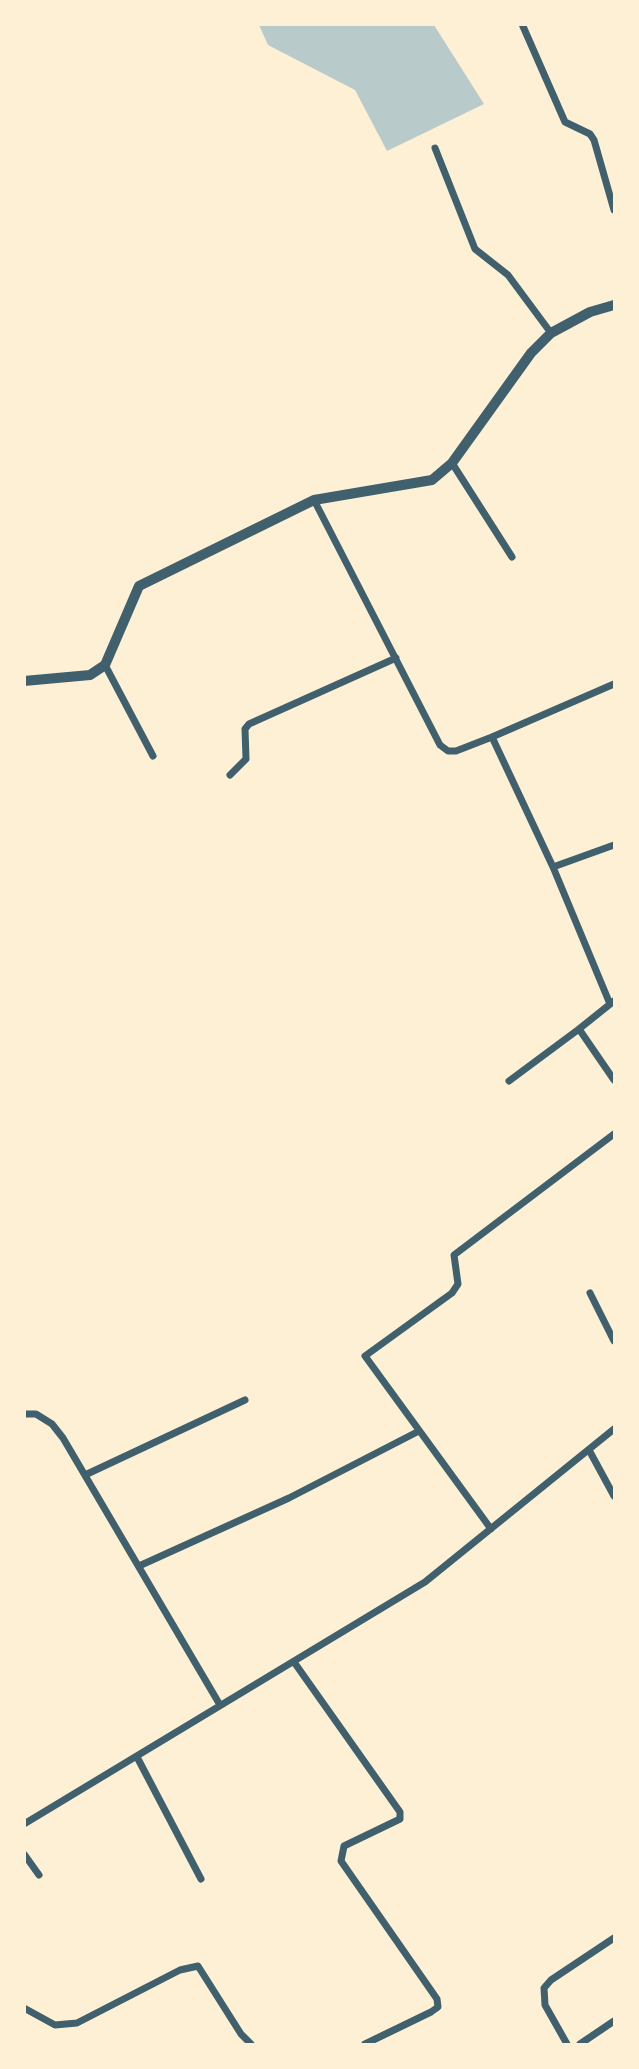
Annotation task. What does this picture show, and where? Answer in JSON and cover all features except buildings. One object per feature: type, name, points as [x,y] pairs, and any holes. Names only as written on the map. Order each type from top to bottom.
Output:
[{"type":"street","points":[[522,24],[565,122],[590,134],[594,140],[614,210]]},
{"type":"street","points":[[435,148],[475,249],[508,275],[551,333]]},
{"type":"street","points":[[24,681],[90,675],[105,665],[139,586],[314,500],[432,480],[452,463],[531,353],[551,333],[590,312],[614,305]]},
{"type":"street","points":[[452,463],[512,557]]},
{"type":"street","points":[[314,500],[440,745],[448,751],[456,751],[492,737],[614,684]]},
{"type":"street","points":[[230,775],[246,759],[245,729],[249,724],[396,658]]},
{"type":"street","points":[[105,665],[153,755]]},
{"type":"street","points":[[492,737],[612,1002],[509,1081]]},
{"type":"street","points":[[552,867],[614,845]]},
{"type":"street","points":[[579,1029],[614,1080]]},
{"type":"street","points":[[491,1529],[365,1356],[452,1293],[458,1284],[454,1255],[614,1134]]},
{"type":"street","points":[[590,1293],[614,1341]]},
{"type":"street","points":[[85,1475],[245,1400]]},
{"type":"street","points":[[24,1414],[36,1414],[52,1424],[220,1704]]},
{"type":"street","points":[[24,1824],[425,1582],[614,1429]]},
{"type":"street","points":[[139,1566],[289,1498],[419,1430]]},
{"type":"street","points":[[589,1450],[614,1496]]},
{"type":"street","points":[[294,1662],[400,1812],[400,1819],[344,1846],[341,1861],[437,1999],[438,2007],[365,2045]]},
{"type":"street","points":[[137,1757],[201,1879]]},
{"type":"street","points":[[24,1854],[39,1875]]},
{"type":"street","points":[[567,2045],[545,2005],[544,1988],[551,1980],[614,1938]]},
{"type":"street","points":[[24,2008],[55,2025],[77,2023],[180,1970],[198,1966],[251,2045]]},
{"type":"street","points":[[580,2045],[614,2021]]},
{"type":"shaded area","points":[[259,25],[434,25],[484,104],[387,151],[355,90],[268,45]]}]
